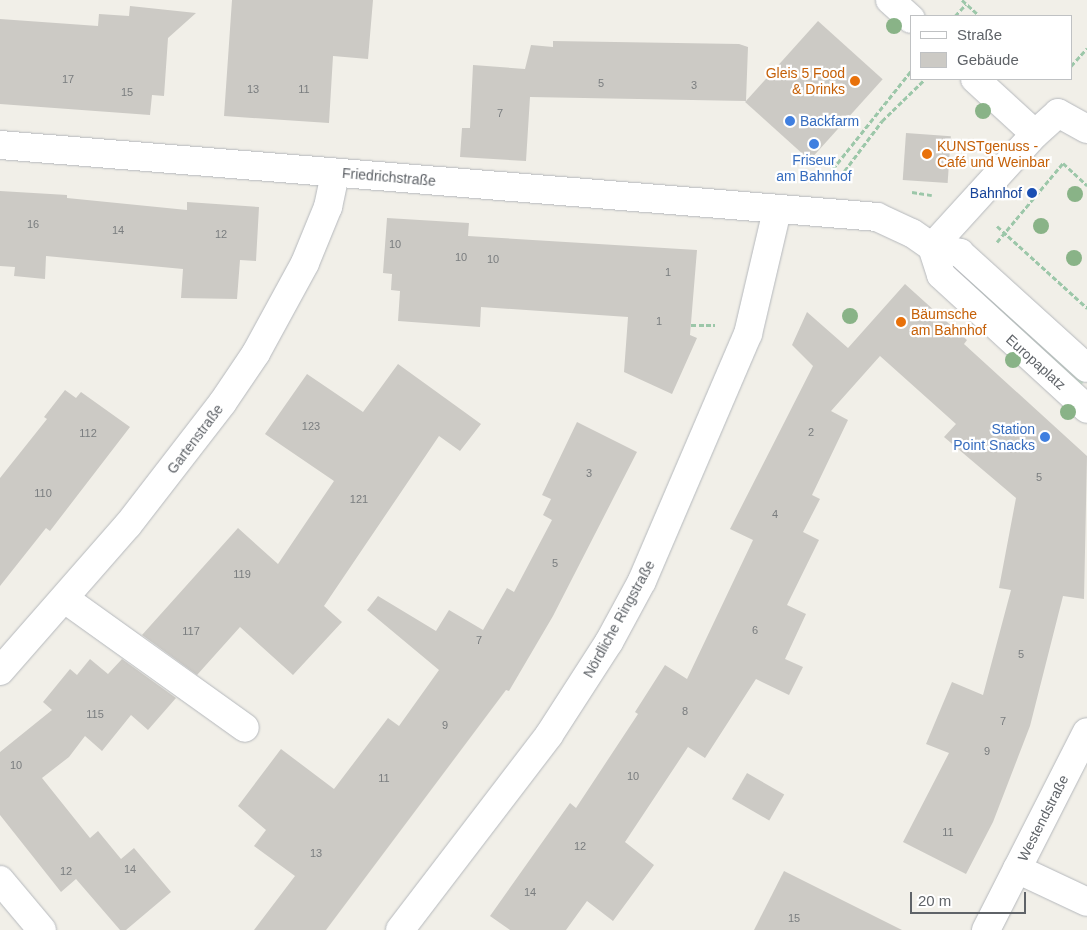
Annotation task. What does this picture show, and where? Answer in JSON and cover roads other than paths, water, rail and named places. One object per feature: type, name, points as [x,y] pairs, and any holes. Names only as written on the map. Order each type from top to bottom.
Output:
[{"type":"street","points":[[890,0],[910,18]]},
{"type":"street","points":[[976,80],[1035,134]]},
{"type":"street","points":[[932,247],[1035,134],[1058,113],[1087,129]]},
{"type":"street","name":"Friedrichstraße","points":[[0,145],[777,210]]},
{"type":"street","name":"Gartenstraße","points":[[0,671],[66,599],[193,442],[256,353],[305,263],[328,207],[335,172]]},
{"type":"street","points":[[777,210],[877,217],[912,232],[932,247],[960,253],[1087,368]]},
{"type":"street","name":"Nördliche Ringstraße","points":[[400,930],[548,735],[604,650],[642,581],[748,334],[777,210]]},
{"type":"street","name":"Europaplatz","points":[[932,247],[941,275],[1087,409]]},
{"type":"street","points":[[66,599],[245,728]]},
{"type":"street","name":"Westendstraße","points":[[986,930],[1087,732]]},
{"type":"street","points":[[1017,869],[1087,902]]},
{"type":"street","points":[[0,880],[42,930]]},
{"type":"place","name":"Gleis 5 Food & Drinks","points":[[855,81]]},
{"type":"place","name":"Backfarm","points":[[790,121]]},
{"type":"place","name":"Friseur am Bahnhof","points":[[814,144]]},
{"type":"place","name":"KUNSTgenuss - Café und Weinbar","points":[[927,154]]},
{"type":"place","name":"Bahnhof","points":[[1032,193]]},
{"type":"place","name":"Bäumsche am Bahnhof","points":[[901,322]]},
{"type":"place","name":"Station Point Snacks","points":[[1045,437]]}]
